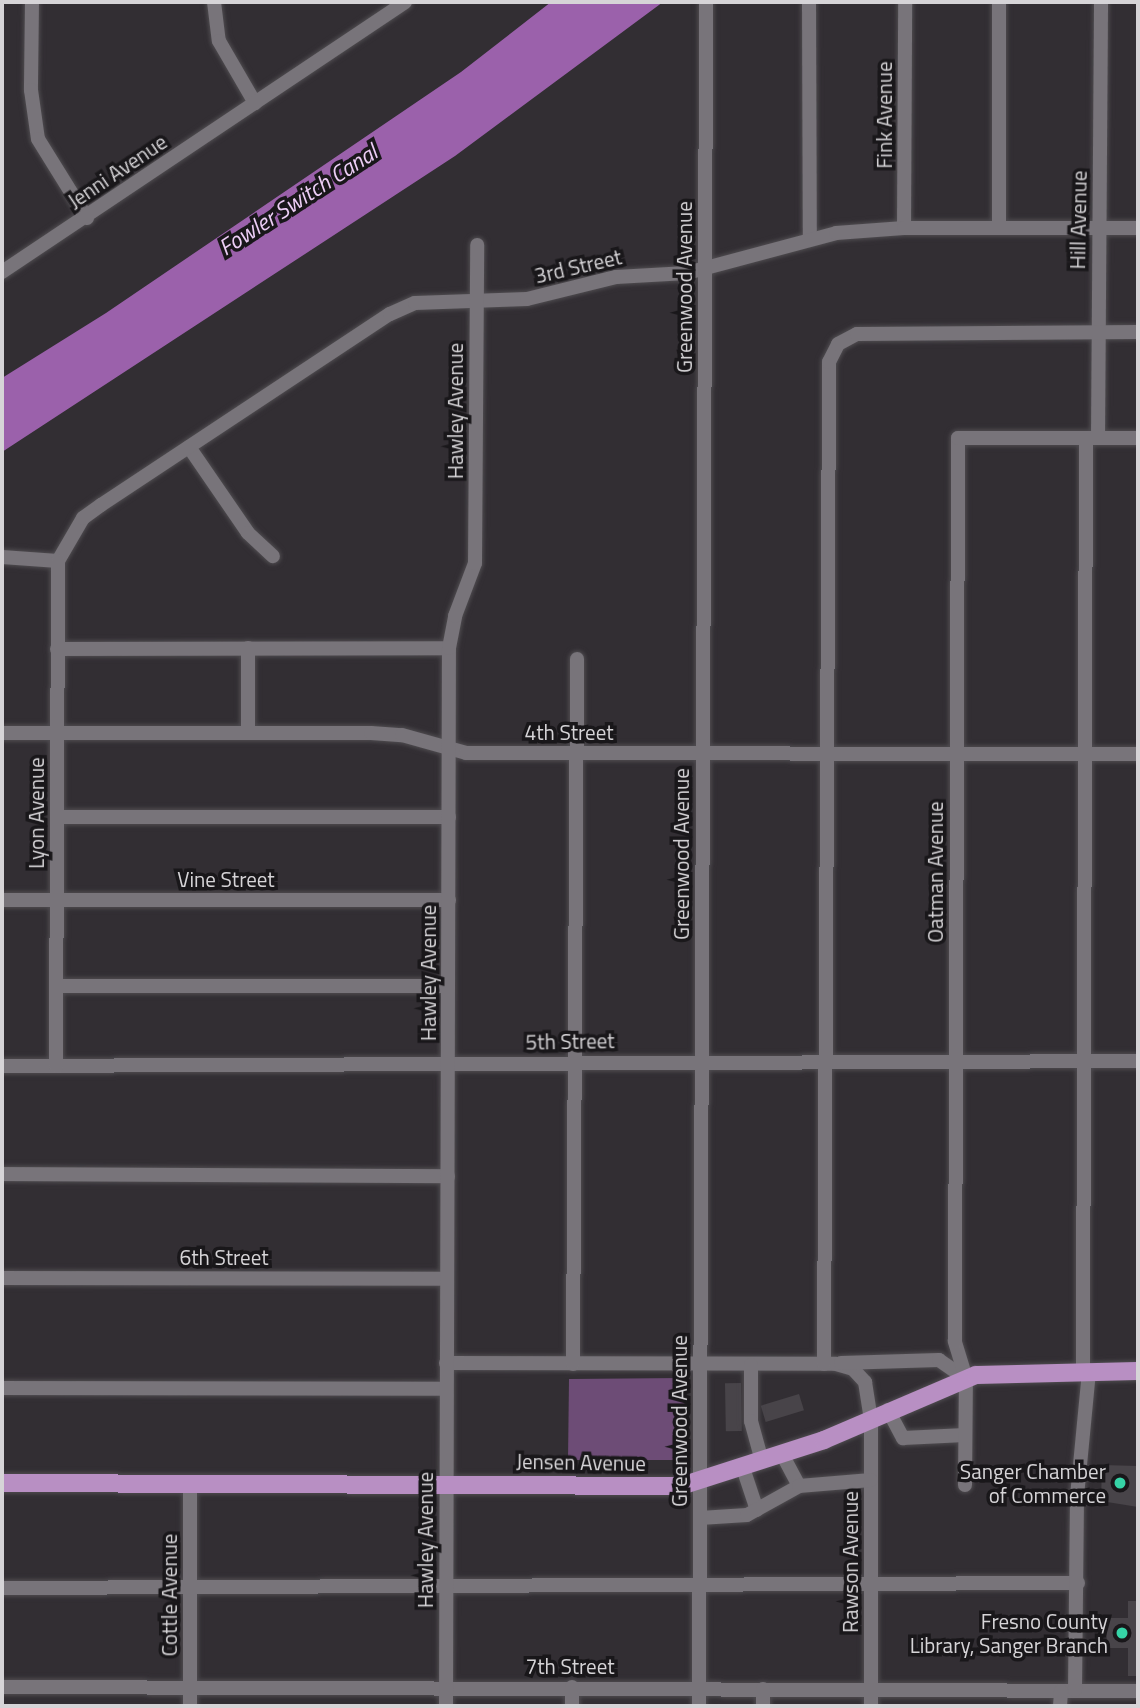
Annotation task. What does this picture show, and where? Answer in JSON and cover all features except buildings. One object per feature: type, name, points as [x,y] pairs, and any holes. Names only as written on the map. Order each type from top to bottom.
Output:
[{"type":"main road","name":"Jensen Avenue","points":[[2,1483],[669,1486],[700,1482],[782,1454],[966,1378],[1002,1371],[1138,1371]]},
{"type":"street","points":[[32,2],[31,90],[38,139],[87,218]]},
{"type":"street","points":[[214,2],[219,41],[255,103]]},
{"type":"street","name":"Jenni Avenue","points":[[2,272],[87,218],[405,2]]},
{"type":"street","name":"Greenwood Avenue","points":[[699,1706],[706,2]]},
{"type":"street","points":[[809,2],[810,239]]},
{"type":"street","name":"Fink Avenue","points":[[904,228],[905,2]]},
{"type":"street","points":[[999,2],[999,228]]},
{"type":"street","name":"Hill Avenue","points":[[1060,1706],[1068,1690],[1078,1583],[1077,1496],[1086,1371],[1080,1061],[1083,754],[1092,438],[1098,332],[1101,2]]},
{"type":"street","name":"3rd Street","points":[[58,561],[83,518],[390,314],[415,303],[527,299],[616,277],[705,269],[810,239],[904,228],[1138,228]]},
{"type":"street","name":"Hawley Avenue","points":[[446,1706],[449,648],[475,555],[477,245]]},
{"type":"street","points":[[830,1364],[826,1061],[827,398],[833,352],[857,334],[1138,332]]},
{"type":"street","name":"Oatman Avenue","points":[[965,1485],[966,1378],[955,1341],[958,438],[1138,438]]},
{"type":"street","points":[[189,447],[248,533],[273,556]]},
{"type":"street","points":[[2,557],[58,561]]},
{"type":"street","name":"Lyon Avenue","points":[[55,1066],[58,561]]},
{"type":"street","points":[[248,648],[248,731]]},
{"type":"street","points":[[57,649],[449,648]]},
{"type":"street","points":[[573,1364],[577,660]]},
{"type":"street","name":"4th Street","points":[[2,733],[248,731],[402,735],[450,750],[577,754],[1138,754]]},
{"type":"street","points":[[57,817],[449,817]]},
{"type":"street","name":"Vine Street","points":[[2,900],[449,900]]},
{"type":"street","points":[[56,986],[448,986]]},
{"type":"street","name":"5th Street","points":[[2,1066],[449,1065],[575,1061],[1138,1061]]},
{"type":"street","points":[[2,1174],[448,1176]]},
{"type":"street","name":"6th Street","points":[[2,1278],[447,1279]]},
{"type":"street","points":[[446,1363],[751,1365],[830,1364],[849,1360],[939,1360],[966,1378]]},
{"type":"street","points":[[830,1364],[853,1369],[865,1382],[871,1419]]},
{"type":"street","points":[[751,1365],[751,1421],[762,1461]]},
{"type":"street","points":[[2,1388],[446,1389]]},
{"type":"street","points":[[888,1410],[903,1438],[965,1435]]},
{"type":"street","name":"Rawson Avenue","points":[[871,1419],[871,1706]]},
{"type":"street","points":[[782,1454],[799,1486]]},
{"type":"street","points":[[743,1468],[757,1510]]},
{"type":"street","points":[[700,1518],[757,1510],[799,1486],[871,1480]]},
{"type":"street","name":"Cottle Avenue","points":[[190,1483],[190,1706]]},
{"type":"street","points":[[2,1588],[445,1589],[871,1582],[1078,1583]]},
{"type":"street","name":"7th Street","points":[[2,1687],[1138,1691]]},
{"type":"street","points":[[572,1687],[572,1706]]},
{"type":"street","points":[[763,1689],[764,1706]]},
{"type":"shaded area","points":[[678,1378],[685,1385],[683,1452],[677,1460],[568,1460],[569,1379]]},
{"type":"water","name":"Fowler Switch Canal","points":[[551,2],[663,2],[455,156],[2,452],[2,378],[106,313],[461,72]]},
{"type":"place","name":"Sanger Chamber of Commerce","points":[[1120,1483]]},
{"type":"place","name":"Fresno County Library, Sanger Branch","points":[[1122,1633]]}]
